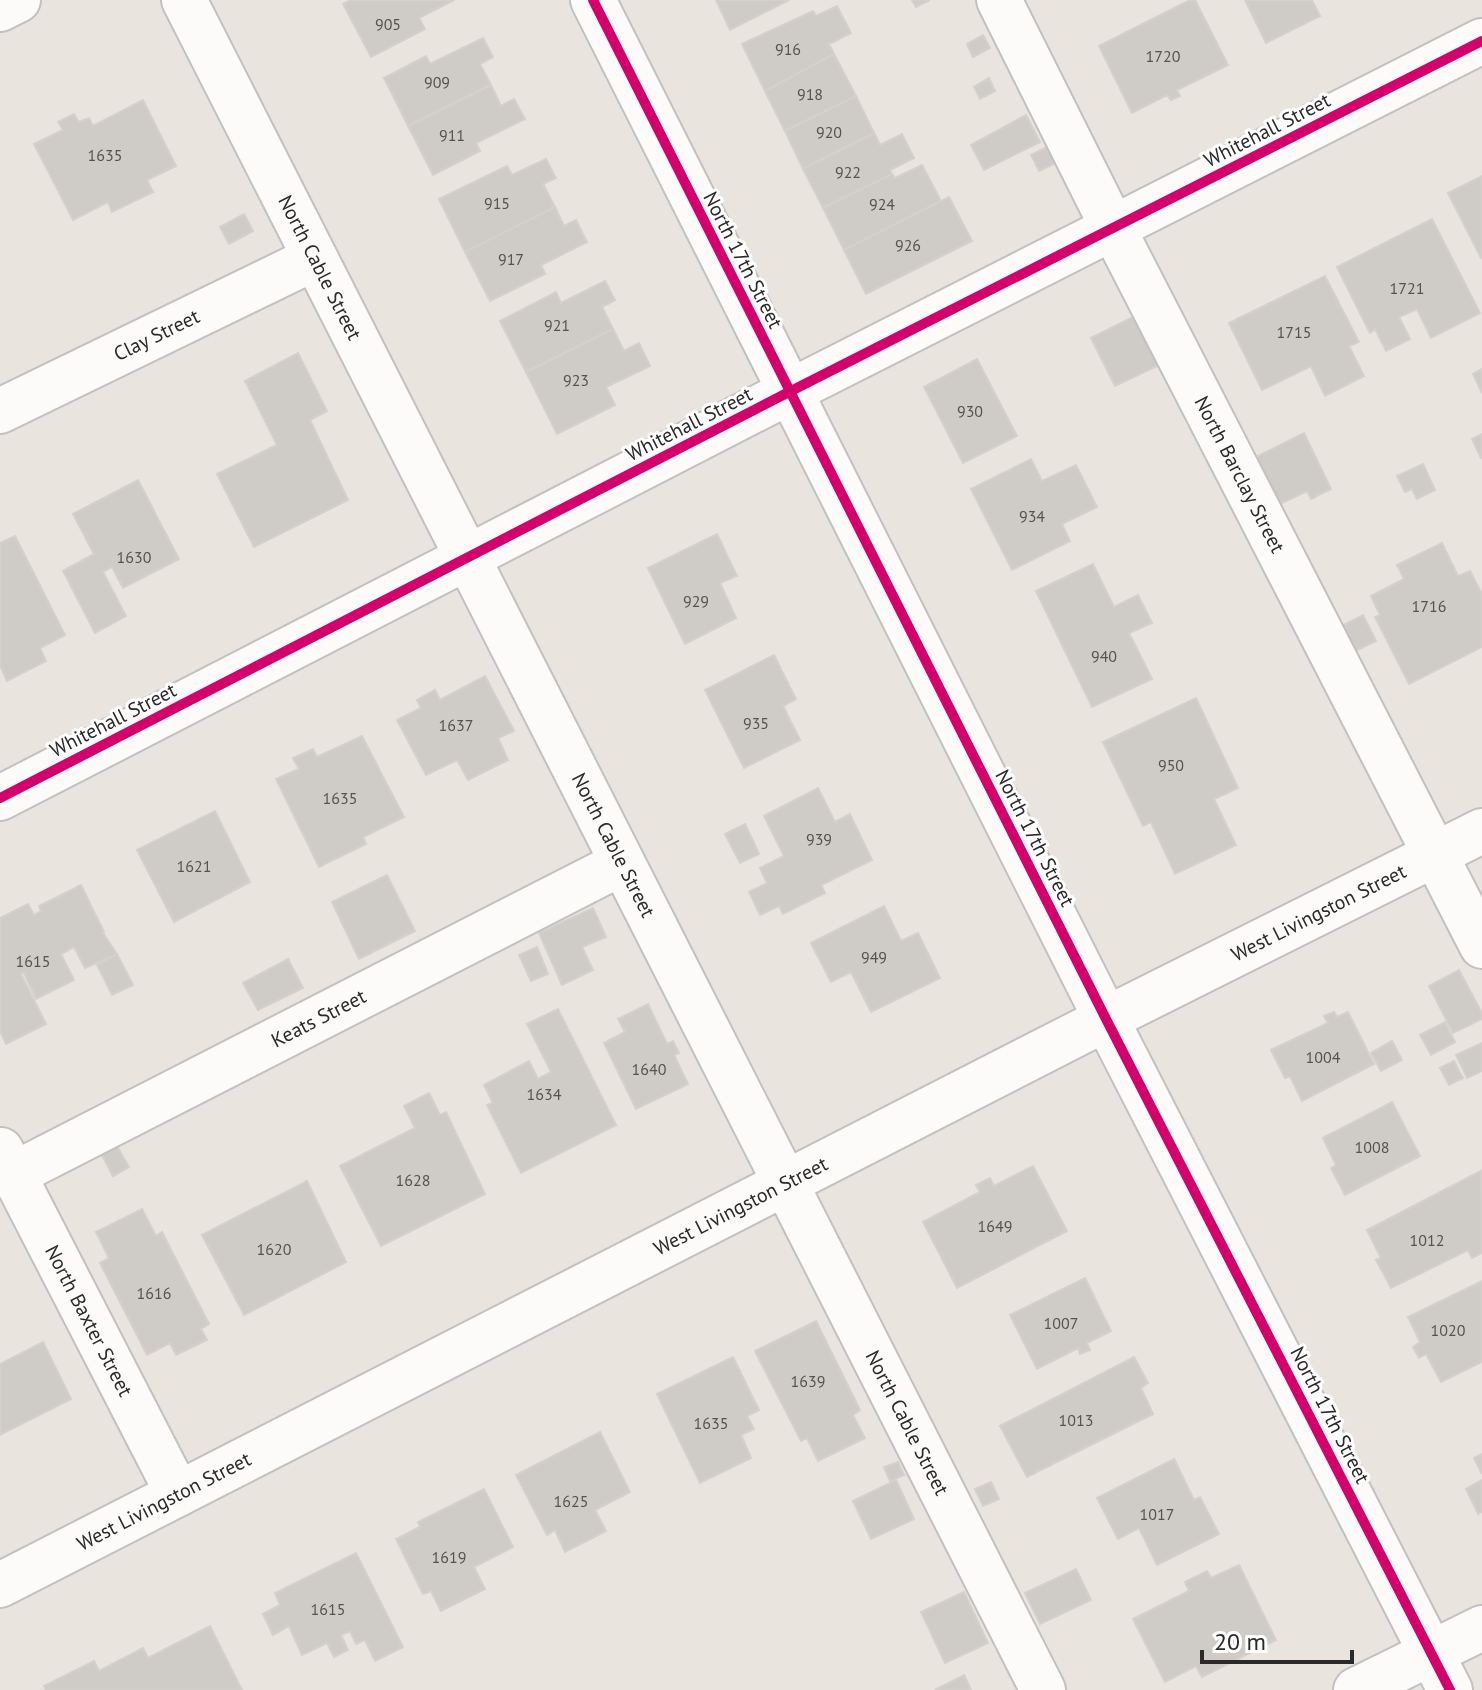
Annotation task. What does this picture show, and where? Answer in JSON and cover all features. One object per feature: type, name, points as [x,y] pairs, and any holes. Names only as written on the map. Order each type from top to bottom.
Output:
[{"type":"street","points":[[0,9],[18,0]]},
{"type":"street","name":"North Cable Street","points":[[184,0],[1043,1690]]},
{"type":"street","name":"North 17th Street","points":[[593,0],[1106,1019],[1441,1672]]},
{"type":"street","name":"North Barclay Street","points":[[999,0],[1482,946]]},
{"type":"street","name":"Whitehall Street","points":[[0,798],[789,392],[1482,41]]},
{"type":"street","name":"Clay Street","points":[[0,411],[315,258]]},
{"type":"street","name":"West Livingston Street","points":[[0,1585],[1106,1019],[1482,831]]},
{"type":"street","name":"Keats Street","points":[[7,1161],[622,863]]},
{"type":"street","name":"North Baxter Street","points":[[7,1161],[178,1494]]},
{"type":"street","points":[[1356,1690],[1441,1672],[1482,1628]]},
{"type":"building","points":[[351,0],[454,0],[419,18],[425,29],[371,57],[343,4]]},
{"type":"building","points":[[716,0],[789,0],[730,30]]},
{"type":"building","points":[[912,0],[930,0],[916,7]]},
{"type":"building","points":[[1195,0],[1228,65],[1177,90],[1180,96],[1171,100],[1167,95],[1132,113],[1099,46]]},
{"type":"building","points":[[1245,0],[1312,0],[1320,16],[1266,43]]},
{"type":"building","points":[[837,6],[851,33],[829,44],[834,54],[765,91],[742,44],[813,11],[816,16]]},
{"type":"building","points":[[983,35],[990,48],[973,57],[967,44]]},
{"type":"building","points":[[483,38],[493,57],[480,64],[491,85],[408,126],[384,78],[426,56],[430,64]]},
{"type":"building","points":[[834,54],[856,96],[785,131],[765,91]]},
{"type":"building","points":[[989,78],[995,91],[980,99],[974,87]]},
{"type":"building","points":[[491,85],[501,106],[514,99],[525,119],[476,143],[480,151],[433,175],[408,126]]},
{"type":"building","points":[[856,96],[874,133],[803,169],[785,131]]},
{"type":"building","points":[[143,100],[176,166],[147,180],[153,192],[112,212],[108,202],[73,220],[34,144],[63,130],[58,122],[74,114],[79,122],[89,118],[93,126]]},
{"type":"building","points":[[1026,115],[1040,142],[984,170],[971,145]]},
{"type":"building","points":[[874,133],[880,145],[902,134],[914,158],[890,170],[892,174],[823,208],[803,169]]},
{"type":"building","points":[[1049,146],[1058,162],[1039,171],[1031,155]]},
{"type":"building","points":[[546,159],[556,178],[543,184],[555,207],[465,252],[439,199],[507,166],[512,175]]},
{"type":"building","points":[[922,165],[941,201],[844,250],[823,208],[892,174],[895,178]]},
{"type":"building","points":[[1482,176],[1482,257],[1481,258],[1448,193]]},
{"type":"building","points":[[949,197],[972,241],[866,294],[844,250]]},
{"type":"building","points":[[555,207],[564,226],[576,220],[587,242],[541,265],[545,274],[490,301],[465,252]]},
{"type":"building","points":[[244,214],[253,231],[229,244],[220,227]]},
{"type":"building","points":[[1432,219],[1480,313],[1431,338],[1417,309],[1399,317],[1410,339],[1386,351],[1375,329],[1370,333],[1337,267]]},
{"type":"building","points":[[1325,276],[1359,342],[1349,346],[1364,376],[1325,396],[1311,366],[1262,390],[1229,323]]},
{"type":"building","points":[[605,281],[615,300],[602,307],[613,329],[526,372],[500,321],[556,292],[561,303]]},
{"type":"building","points":[[1135,316],[1159,365],[1115,386],[1091,338]]},
{"type":"building","points":[[613,329],[624,351],[639,343],[650,366],[606,387],[615,405],[557,434],[526,372]]},
{"type":"building","points":[[298,353],[327,411],[310,420],[348,500],[254,547],[217,474],[277,445],[245,381]]},
{"type":"building","points":[[977,359],[1017,436],[963,463],[924,387]]},
{"type":"building","points":[[1482,369],[1482,393],[1473,374]]},
{"type":"building","points":[[1304,433],[1331,489],[1311,499],[1307,491],[1278,505],[1254,458]]},
{"type":"building","points":[[1482,434],[1482,458],[1481,458],[1472,439]]},
{"type":"building","points":[[1031,459],[1042,481],[1076,465],[1097,507],[1062,524],[1070,541],[1012,570],[971,489]]},
{"type":"building","points":[[1423,464],[1435,490],[1417,499],[1412,489],[1405,492],[1397,476]]},
{"type":"building","points":[[138,480],[179,559],[123,588],[112,567],[103,572],[126,616],[95,633],[63,571],[94,554],[73,514]]},
{"type":"building","points":[[717,534],[737,576],[720,583],[736,618],[685,644],[648,568]]},
{"type":"building","points":[[15,536],[65,635],[40,648],[46,661],[7,681],[0,666],[0,543]]},
{"type":"building","points":[[1442,543],[1458,576],[1470,571],[1482,594],[1482,647],[1409,684],[1375,617],[1380,615],[1371,596],[1404,579],[1397,565]]},
{"type":"building","points":[[1093,564],[1114,607],[1138,595],[1152,623],[1129,633],[1152,679],[1092,707],[1036,591]]},
{"type":"building","points":[[1363,615],[1376,641],[1353,652],[1340,627]]},
{"type":"building","points":[[774,655],[796,699],[783,706],[800,740],[744,768],[705,690]]},
{"type":"building","points":[[485,676],[514,731],[498,738],[508,760],[468,780],[457,760],[426,775],[397,720],[421,708],[417,700],[435,690],[440,700]]},
{"type":"building","points":[[1196,698],[1238,788],[1214,799],[1236,845],[1175,874],[1151,822],[1143,826],[1103,742]]},
{"type":"building","points":[[362,736],[404,817],[363,837],[366,844],[319,867],[276,779],[299,769],[293,758],[313,749],[317,757]]},
{"type":"building","points":[[818,788],[835,822],[850,814],[872,860],[821,885],[825,893],[783,914],[779,906],[760,915],[749,892],[767,883],[760,868],[784,856],[764,816]]},
{"type":"building","points":[[215,811],[250,882],[174,922],[137,850]]},
{"type":"building","points":[[745,824],[759,854],[740,863],[725,834]]},
{"type":"building","points":[[387,875],[415,931],[359,959],[332,902]]},
{"type":"building","points":[[81,885],[103,933],[117,954],[85,968],[74,947],[61,954],[74,980],[36,999],[24,973],[21,974],[46,1024],[6,1044],[0,1031],[0,918],[28,904],[34,915],[41,911],[39,906]]},
{"type":"building","points":[[884,906],[901,941],[918,933],[940,978],[871,1012],[851,972],[831,982],[811,943]]},
{"type":"building","points":[[593,908],[606,937],[582,947],[593,970],[562,985],[539,933]]},
{"type":"building","points":[[537,947],[548,974],[531,981],[519,955]]},
{"type":"building","points":[[117,954],[133,985],[112,995],[97,965]]},
{"type":"building","points":[[288,959],[303,988],[258,1010],[243,983]]},
{"type":"building","points":[[1459,970],[1482,1013],[1482,1019],[1453,1033],[1429,986]]},
{"type":"building","points":[[648,1004],[667,1044],[673,1041],[679,1053],[674,1055],[688,1084],[636,1109],[604,1043],[625,1032],[618,1019]]},
{"type":"building","points":[[558,1009],[616,1125],[521,1173],[487,1105],[493,1103],[484,1085],[529,1061],[538,1079],[551,1072],[527,1024]]},
{"type":"building","points":[[1334,1012],[1337,1017],[1348,1012],[1374,1064],[1302,1101],[1290,1076],[1285,1078],[1271,1050],[1328,1023],[1324,1016]]},
{"type":"building","points":[[1445,1022],[1455,1042],[1431,1055],[1420,1035]]},
{"type":"building","points":[[1392,1041],[1402,1060],[1381,1071],[1371,1053]]},
{"type":"building","points":[[1482,1043],[1482,1071],[1467,1078],[1456,1055]]},
{"type":"building","points":[[1454,1061],[1463,1078],[1449,1085],[1440,1068]]},
{"type":"building","points":[[429,1093],[440,1115],[446,1112],[485,1194],[381,1246],[340,1166],[415,1128],[404,1106]]},
{"type":"building","points":[[1392,1102],[1420,1156],[1345,1195],[1331,1168],[1336,1165],[1323,1138]]},
{"type":"building","points":[[117,1146],[129,1167],[113,1176],[102,1155]]},
{"type":"building","points":[[1033,1166],[1067,1231],[957,1288],[923,1222],[980,1192],[976,1185],[990,1178],[994,1186]]},
{"type":"building","points":[[1481,1171],[1482,1253],[1472,1258],[1468,1250],[1391,1288],[1376,1260],[1381,1258],[1367,1230]]},
{"type":"building","points":[[307,1181],[346,1262],[244,1315],[202,1235]]},
{"type":"building","points":[[142,1209],[156,1236],[162,1232],[209,1324],[201,1329],[207,1340],[176,1355],[170,1343],[147,1355],[100,1263],[109,1258],[96,1232]]},
{"type":"building","points":[[1085,1278],[1111,1331],[1087,1343],[1090,1350],[1080,1354],[1078,1348],[1037,1369],[1010,1315]]},
{"type":"building","points":[[1482,1281],[1482,1362],[1441,1382],[1426,1354],[1419,1358],[1413,1347],[1420,1342],[1408,1317]]},
{"type":"building","points":[[816,1321],[860,1410],[853,1415],[865,1438],[818,1461],[807,1438],[801,1441],[755,1351]]},
{"type":"building","points":[[43,1342],[71,1399],[0,1435],[0,1364]]},
{"type":"building","points":[[733,1357],[759,1410],[747,1416],[754,1429],[741,1435],[751,1458],[700,1483],[657,1394]]},
{"type":"building","points":[[1134,1357],[1148,1383],[1141,1388],[1153,1414],[1027,1477],[1000,1426]]},
{"type":"building","points":[[600,1432],[630,1492],[595,1510],[606,1531],[565,1552],[555,1530],[547,1535],[516,1475]]},
{"type":"building","points":[[1482,1454],[1482,1474],[1474,1458]]},
{"type":"building","points":[[1174,1459],[1194,1500],[1200,1497],[1219,1534],[1157,1565],[1139,1528],[1118,1539],[1097,1498]]},
{"type":"building","points":[[898,1462],[904,1475],[890,1481],[884,1467]]},
{"type":"building","points":[[896,1480],[914,1519],[871,1539],[853,1501]]},
{"type":"building","points":[[1482,1480],[1482,1512],[1478,1514],[1466,1489]]},
{"type":"building","points":[[991,1482],[999,1499],[983,1506],[975,1489]]},
{"type":"building","points":[[484,1489],[513,1547],[474,1567],[485,1589],[441,1611],[431,1591],[423,1594],[396,1539],[420,1527],[418,1522]]},
{"type":"building","points":[[356,1553],[403,1647],[375,1661],[365,1640],[356,1644],[350,1631],[341,1635],[348,1650],[334,1657],[327,1643],[302,1655],[289,1626],[273,1635],[263,1614],[280,1605],[275,1593]]},
{"type":"building","points":[[1239,1565],[1276,1640],[1202,1677],[1196,1666],[1165,1682],[1133,1619],[1189,1591],[1185,1582],[1207,1571],[1211,1578]]},
{"type":"building","points":[[1076,1569],[1091,1600],[1040,1624],[1025,1593]]},
{"type":"building","points":[[964,1592],[988,1643],[945,1663],[921,1612]]},
{"type":"building","points":[[210,1626],[242,1690],[46,1690],[44,1686],[94,1661],[99,1671],[143,1648],[148,1658]]},
{"type":"building","points":[[964,1675],[971,1690],[935,1690]]},
{"type":"cycle path","points":[[593,0],[1106,1019],[1450,1690]]},
{"type":"cycle path","points":[[0,798],[789,392],[1482,41]]}]
